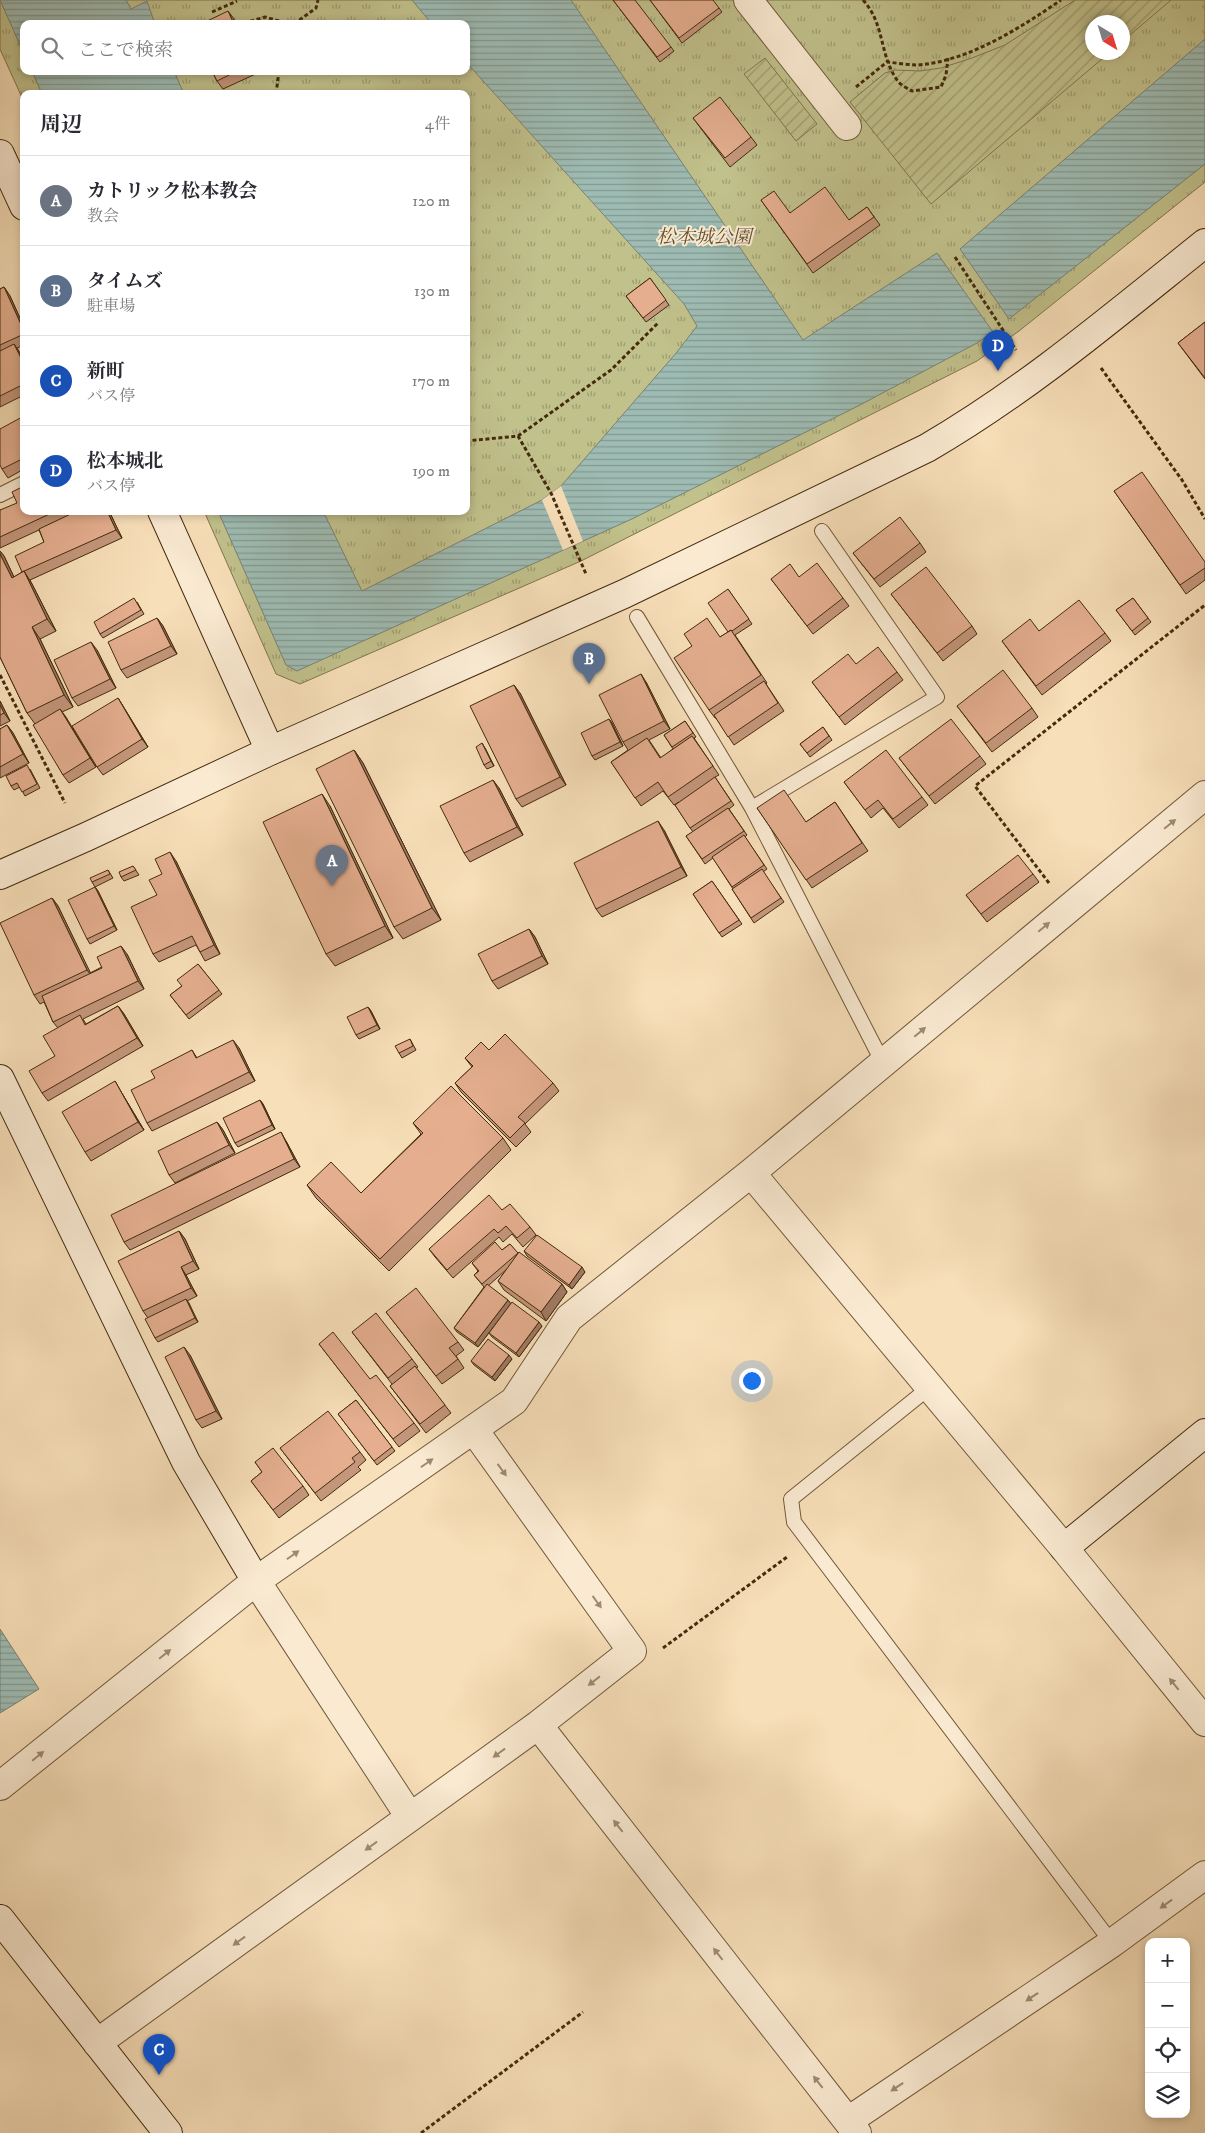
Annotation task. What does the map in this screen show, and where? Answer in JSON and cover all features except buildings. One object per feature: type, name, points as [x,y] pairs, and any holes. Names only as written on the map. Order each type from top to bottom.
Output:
[{"type":"street","points":[[748,0],[840,116]]},
{"type":"street","points":[[0,154],[20,197]]},
{"type":"street","points":[[0,874],[86,837],[270,751],[624,594],[927,448],[973,421],[1024,386],[1205,243]]},
{"type":"street","points":[[164,515],[270,751]]},
{"type":"street","points":[[0,1786],[256,1580],[514,1401],[569,1318],[751,1173],[1205,795]]},
{"type":"street","points":[[0,1079],[186,1462],[256,1580],[410,1817]]},
{"type":"street","points":[[751,1173],[1064,1548],[1205,1722]]},
{"type":"street","points":[[97,2043],[538,1725],[632,1651],[474,1430]]},
{"type":"street","points":[[1064,1548],[1205,1433]]},
{"type":"street","points":[[538,1725],[852,2127],[1205,1875]]},
{"type":"street","points":[[4,1933],[97,2043],[168,2133]]},
{"type":"lane","points":[[0,495],[20,485]]},
{"type":"lane","points":[[752,808],[937,697],[822,531]]},
{"type":"lane","points":[[638,617],[752,808],[883,1063]]},
{"type":"lane","points":[[930,1387],[791,1499],[794,1522],[1112,1943]]},
{"type":"path","points":[[300,20],[316,8],[318,0]]},
{"type":"path","points":[[863,0],[871,9],[877,21],[887,62],[897,81],[912,91],[940,87],[946,75],[948,58]]},
{"type":"path","points":[[887,62],[918,65],[972,51],[1004,37],[1061,0]]},
{"type":"path","points":[[212,12],[236,1]]},
{"type":"path","points":[[254,20],[265,17],[276,20]]},
{"type":"path","points":[[840,116],[887,62]]},
{"type":"path","points":[[277,90],[278,75]]},
{"type":"path","points":[[955,258],[1016,350]]},
{"type":"path","points":[[470,441],[518,436],[611,370],[658,323]]},
{"type":"path","points":[[1098,363],[1182,480],[1205,519]]},
{"type":"path","points":[[518,436],[551,493],[586,574]]},
{"type":"path","points":[[1068,908],[975,786],[1205,605]]},
{"type":"path","points":[[0,675],[66,803]]},
{"type":"path","points":[[632,1651],[655,1654],[808,1542]]},
{"type":"path","points":[[421,2133],[583,2012]]},
{"type":"green space","name":"松本城公園","points":[[0,0],[1205,0],[1205,182],[1019,331],[977,361],[581,561],[300,684],[276,674],[206,515],[470,515],[470,90],[20,90],[20,93],[0,49]]},
{"type":"green space","points":[[1075,0],[1171,0],[1130,35],[1130,15],[1085,15],[1085,60],[1101,60],[931,204],[850,102],[885,73],[895,70],[920,71],[941,68],[1005,45]]},
{"type":"green space","points":[[765,58],[817,124],[796,141],[744,74]]},
{"type":"water","points":[[0,0],[126,0],[131,9],[147,1],[154,20],[20,20],[20,45]]},
{"type":"water","points":[[412,0],[571,0],[803,340],[937,253],[993,332],[977,343],[858,406],[634,518],[297,671],[286,665],[220,515],[325,515],[362,591],[542,500],[561,486],[677,352],[697,326],[684,304],[470,66],[470,20],[429,20]]},
{"type":"water","points":[[1205,39],[1205,164],[1009,319],[960,249]]},
{"type":"water","points":[[34,75],[176,75],[182,90],[40,90]]},
{"type":"water","points":[[0,1629],[39,1689],[0,1713]]},
{"type":"pier","points":[[561,486],[583,541],[563,550],[542,500]]},
{"type":"place","name":"松本城北","points":[[998,371]]},
{"type":"place","name":"タイムズ","points":[[589,684]]},
{"type":"place","name":"カトリック松本教会","points":[[332,886]]},
{"type":"place","name":"新町","points":[[159,2075]]}]
